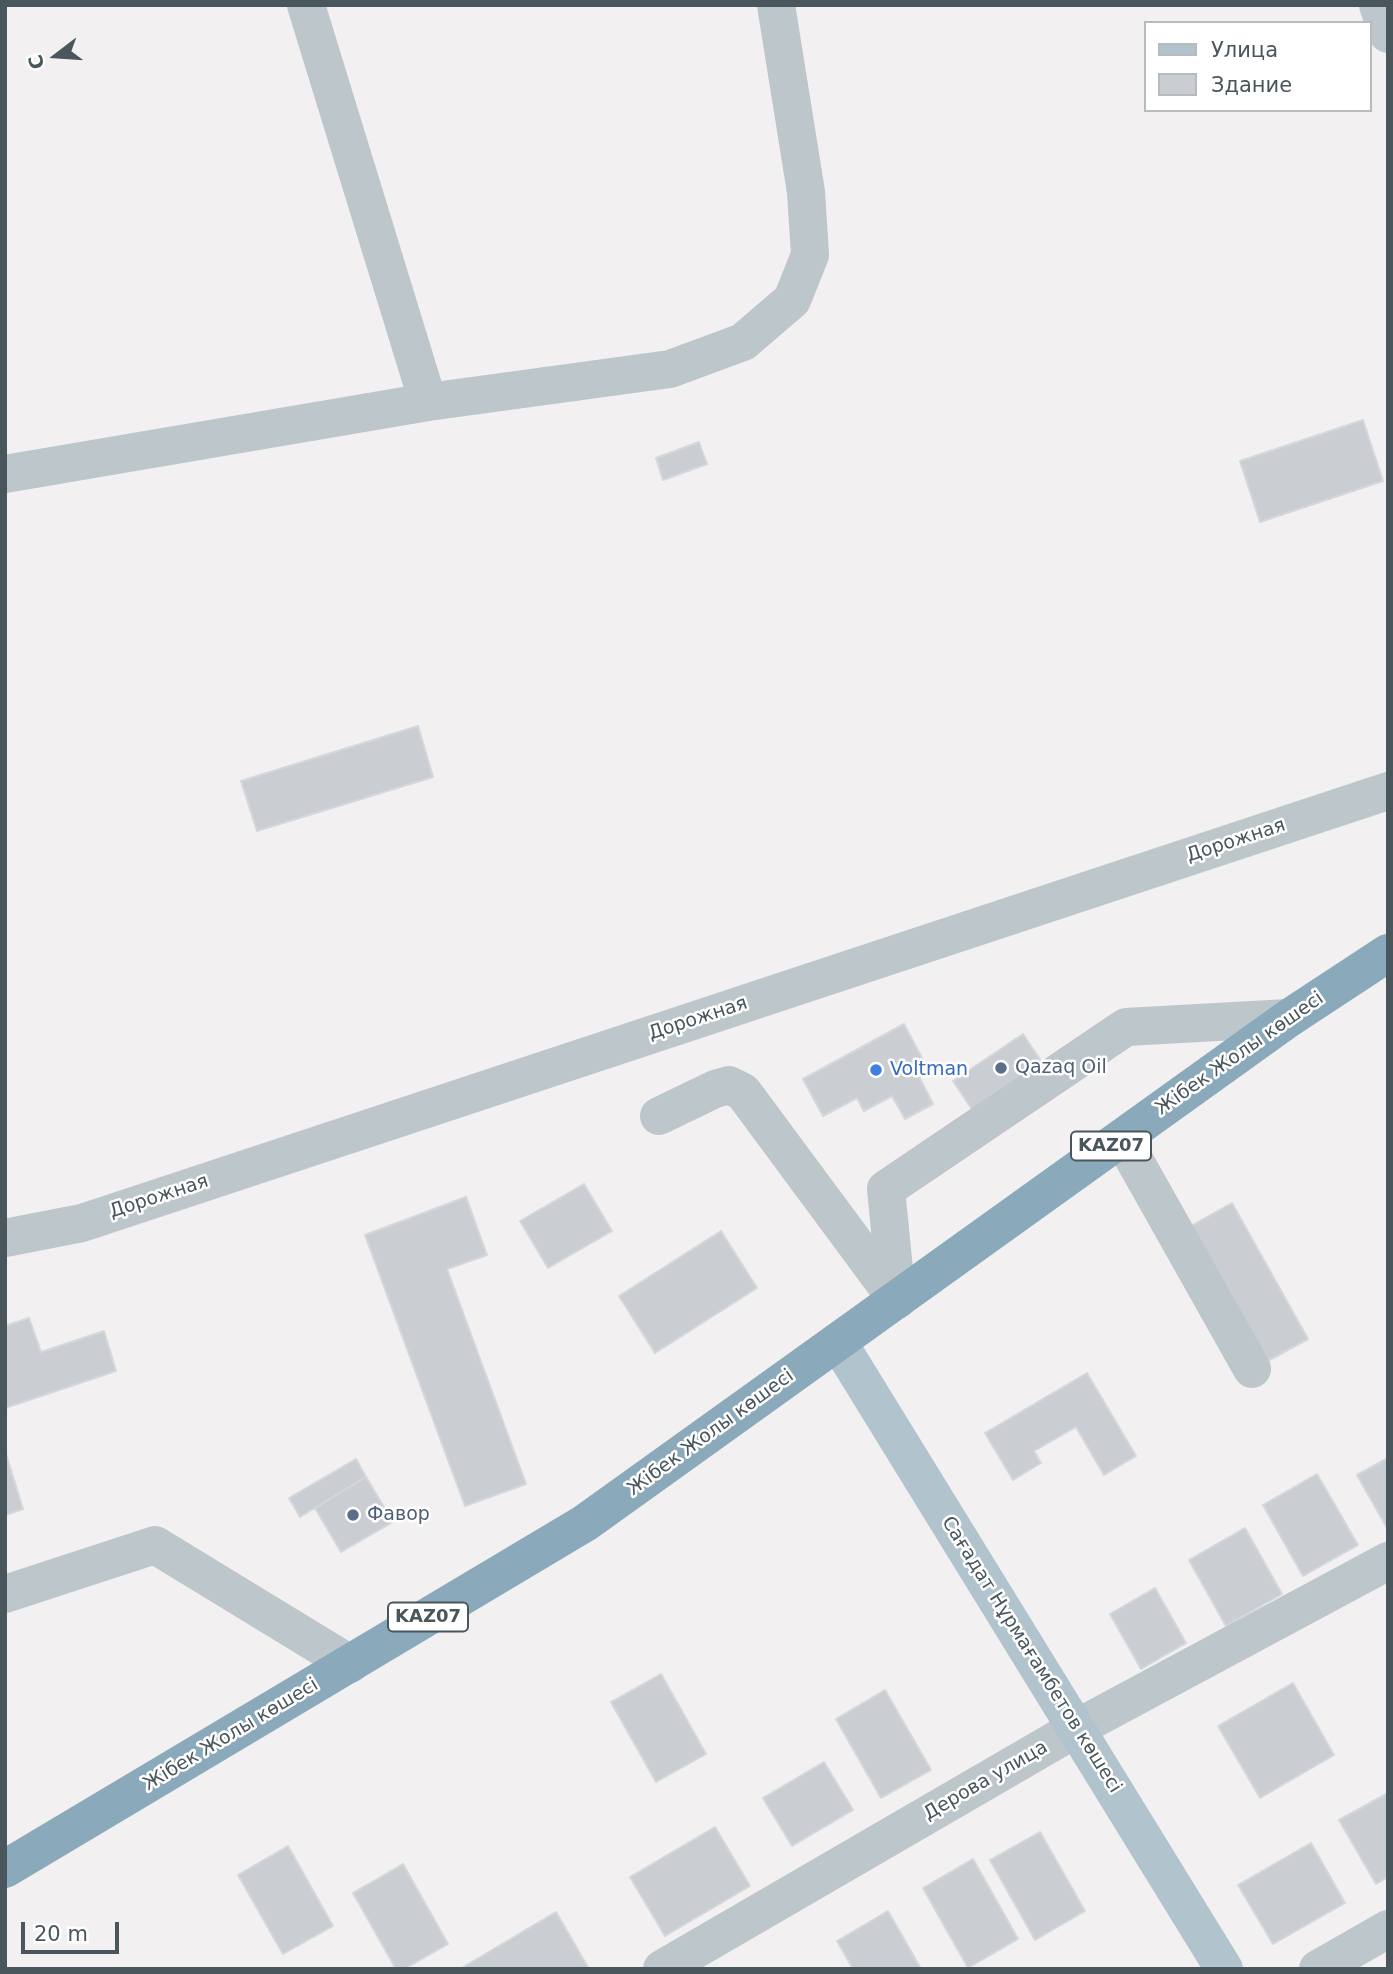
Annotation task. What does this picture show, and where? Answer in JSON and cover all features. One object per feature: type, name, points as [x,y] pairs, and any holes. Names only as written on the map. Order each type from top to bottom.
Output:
[{"type":"highway","name":"Жібек Жолы көшесі","points":[[5,1869],[585,1523],[1289,1018],[1388,953]]},
{"type":"main road","name":"Сағадат Нұрмағамбетов көшесі","points":[[838,1342],[1224,1969]]},
{"type":"street","points":[[306,5],[428,401]]},
{"type":"street","points":[[5,474],[428,401],[670,369],[743,342],[792,300],[810,255],[806,192],[776,5]]},
{"type":"street","points":[[1378,5],[1388,34]]},
{"type":"street","name":"Дорожная","points":[[5,1238],[82,1223],[1388,791]]},
{"type":"street","points":[[897,1300],[886,1189],[1126,1027],[1289,1018]]},
{"type":"street","points":[[659,1116],[729,1085],[743,1092],[897,1300]]},
{"type":"street","points":[[1122,1138],[1252,1369]]},
{"type":"street","points":[[5,1594],[155,1545],[350,1664]]},
{"type":"street","name":"Дерова улица","points":[[662,1969],[1077,1728],[1388,1561]]},
{"type":"street","points":[[1318,1969],[1388,1929]]},
{"type":"building","points":[[1363,420],[1383,481],[1260,522],[1240,461]]},
{"type":"building","points":[[699,442],[707,464],[663,480],[656,458]]},
{"type":"building","points":[[418,726],[433,777],[257,831],[241,781]]},
{"type":"building","points":[[904,1024],[922,1058],[912,1063],[933,1104],[905,1119],[892,1096],[864,1111],[857,1098],[823,1116],[803,1079]]},
{"type":"building","points":[[1023,1034],[1049,1073],[979,1120],[953,1081]]},
{"type":"building","points":[[584,1184],[612,1231],[548,1268],[520,1221]]},
{"type":"building","points":[[466,1197],[487,1255],[447,1269],[526,1484],[465,1506],[365,1235]]},
{"type":"building","points":[[1232,1203],[1308,1339],[1264,1363],[1189,1227]]},
{"type":"building","points":[[721,1231],[757,1288],[655,1353],[619,1296]]},
{"type":"building","points":[[29,1318],[41,1352],[104,1331],[116,1371],[5,1408],[5,1326]]},
{"type":"building","points":[[1087,1373],[1136,1456],[1104,1475],[1076,1427],[1034,1451],[1041,1463],[1013,1480],[985,1433]]},
{"type":"building","points":[[5,1451],[23,1509],[5,1515]]},
{"type":"building","points":[[1388,1458],[1388,1528],[1387,1528],[1357,1475]]},
{"type":"building","points":[[356,1459],[366,1477],[300,1517],[289,1498]]},
{"type":"building","points":[[1317,1474],[1358,1545],[1303,1576],[1263,1505]]},
{"type":"building","points":[[366,1477],[393,1522],[341,1552],[315,1508]]},
{"type":"building","points":[[1245,1528],[1282,1594],[1226,1626],[1189,1560]]},
{"type":"building","points":[[1155,1588],[1186,1643],[1141,1669],[1110,1614]]},
{"type":"building","points":[[661,1674],[706,1754],[656,1782],[611,1702]]},
{"type":"building","points":[[1293,1683],[1334,1755],[1260,1798],[1218,1726]]},
{"type":"building","points":[[885,1690],[931,1770],[881,1798],[836,1719]]},
{"type":"building","points":[[824,1762],[853,1810],[792,1846],[763,1798]]},
{"type":"building","points":[[1388,1793],[1388,1877],[1376,1884],[1339,1820]]},
{"type":"building","points":[[715,1827],[750,1886],[665,1936],[630,1877]]},
{"type":"building","points":[[1040,1832],[1085,1911],[1035,1940],[990,1860]]},
{"type":"building","points":[[1311,1843],[1345,1903],[1273,1944],[1238,1885]]},
{"type":"building","points":[[288,1846],[333,1926],[283,1954],[238,1875]]},
{"type":"building","points":[[973,1859],[1018,1939],[968,1968],[923,1888]]},
{"type":"building","points":[[403,1864],[448,1944],[404,1969],[396,1969],[353,1893]]},
{"type":"building","points":[[888,1911],[921,1969],[853,1969],[837,1941]]},
{"type":"building","points":[[556,1912],[589,1969],[460,1969]]},
{"type":"place","name":"Qazaq Oil","points":[[1001,1068]]},
{"type":"place","name":"Voltman","points":[[876,1070]]},
{"type":"place","name":"Фавор","points":[[353,1515]]}]
